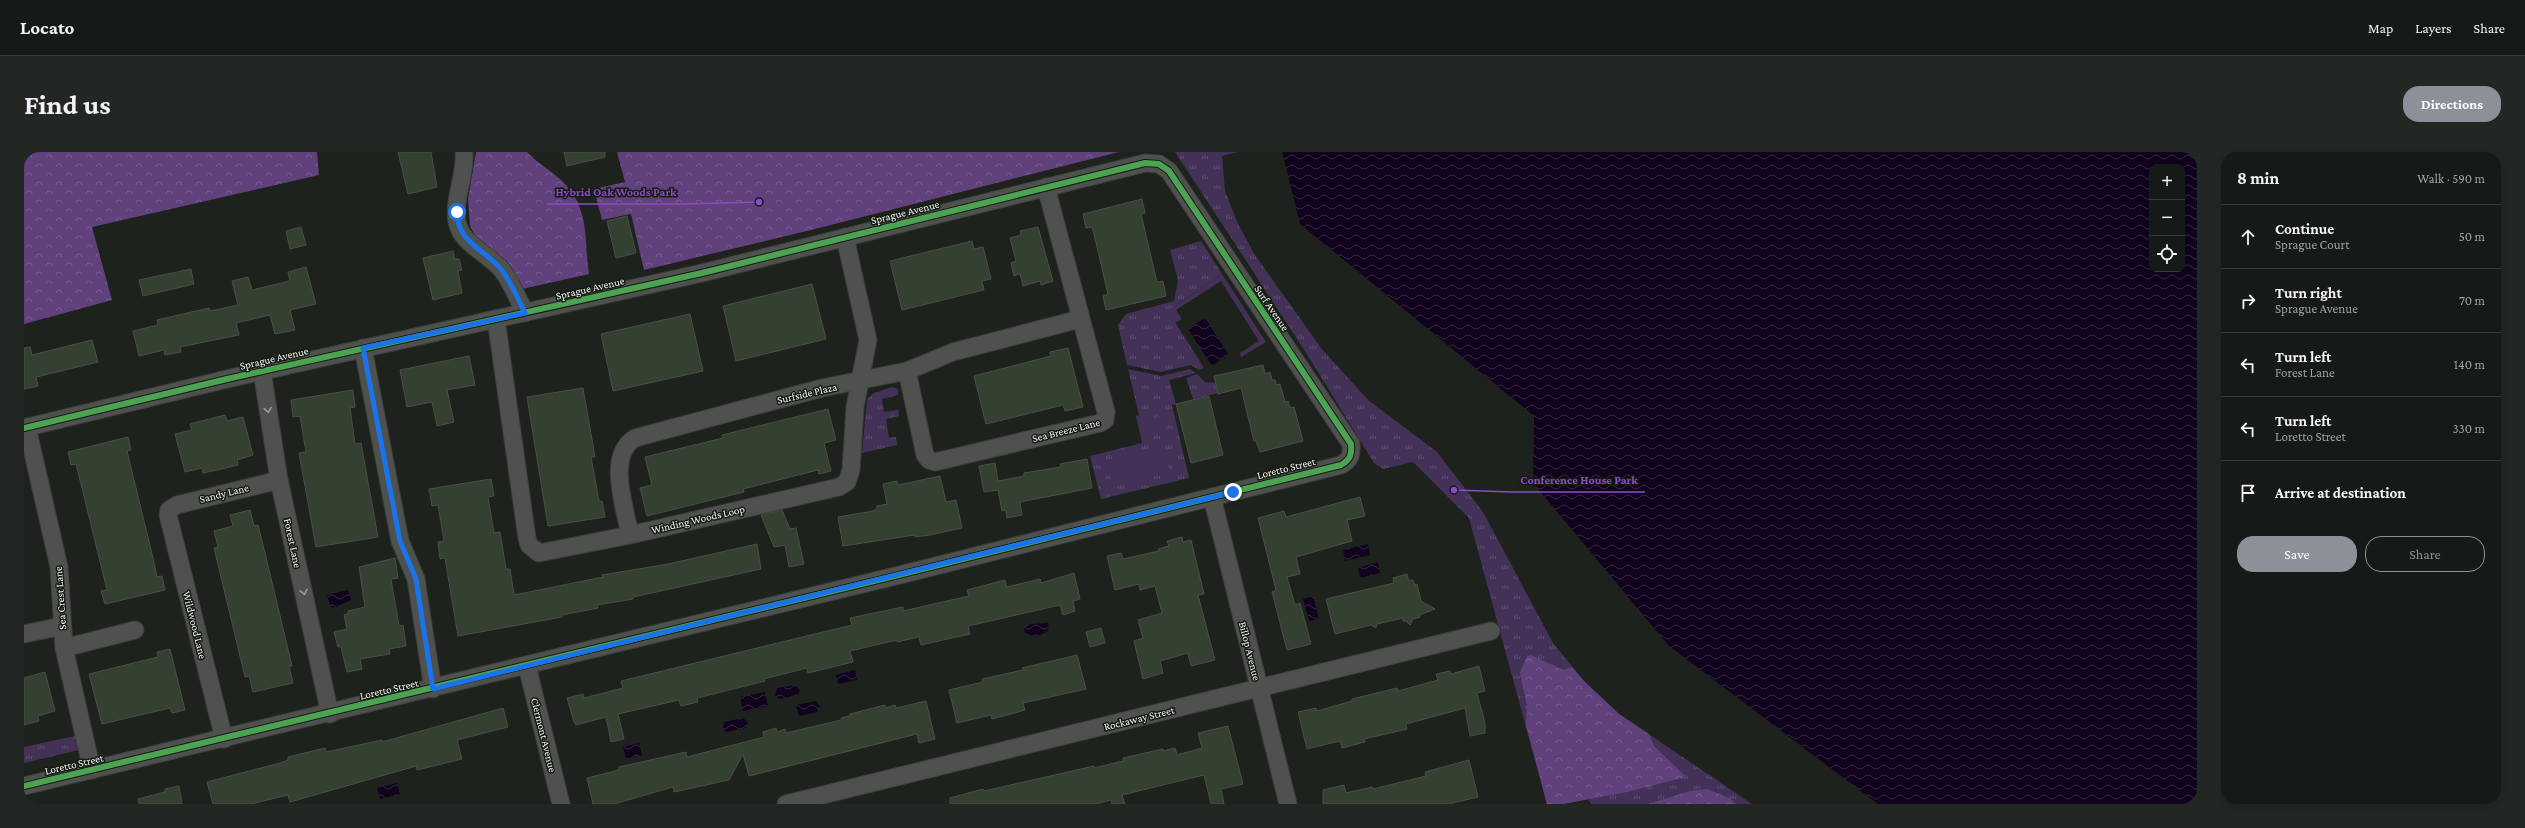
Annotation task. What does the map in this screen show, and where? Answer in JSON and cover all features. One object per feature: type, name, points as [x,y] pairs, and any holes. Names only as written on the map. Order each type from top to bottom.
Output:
[{"type":"street","points":[[464,152],[465,165],[457,212],[459,228],[466,240],[501,269],[525,313]]},
{"type":"street","name":"Sprague Avenue","points":[[26,427],[262,371],[525,313],[845,237],[1145,163],[1159,164]]},
{"type":"street","name":"Surf Avenue","points":[[1159,164],[1169,171],[1351,444],[1352,455],[1347,462],[1340,465]]},
{"type":"street","name":"Sea Breeze Lane","points":[[907,371],[925,455],[929,460],[935,462],[1100,423],[1105,420],[1106,412],[1046,187]]},
{"type":"street","name":"Winding Woods Loop","points":[[496,319],[529,545],[534,550],[545,553],[630,535],[843,485],[851,470],[855,407],[868,340],[845,237]]},
{"type":"street","name":"Surfside Plaza","points":[[630,535],[618,470],[620,454],[626,443],[635,438],[807,392],[907,371],[953,352],[1080,319]]},
{"type":"street","points":[[363,348],[400,541],[416,579],[433,689]]},
{"type":"street","name":"Forest Lane","points":[[262,371],[279,480],[330,714]]},
{"type":"street","name":"Sea Crest Lane","points":[[26,427],[59,567],[64,648],[92,770]]},
{"type":"street","name":"Loretto Street","points":[[24,786],[433,689],[1340,465]]},
{"type":"street","name":"Sandy Lane","points":[[170,510],[177,505],[279,480]]},
{"type":"street","name":"Billop Avenue","points":[[1212,497],[1288,804]]},
{"type":"street","name":"Wildwood Lane","points":[[170,510],[168,519],[224,739]]},
{"type":"street","points":[[24,634],[62,626]]},
{"type":"street","points":[[64,648],[135,630]]},
{"type":"street","name":"Rockaway Street","points":[[786,804],[1491,631]]},
{"type":"street","name":"Clermont Avenue","points":[[527,666],[561,804]]},
{"type":"green space","points":[[24,152],[317,152],[319,175],[92,227],[112,300],[24,324]]},
{"type":"green space","points":[[476,152],[527,152],[565,184],[573,194],[582,215],[589,274],[522,289],[486,246],[476,237],[470,226],[468,199]]},
{"type":"green space","points":[[617,152],[1119,152],[815,229],[644,270],[631,214],[602,220],[594,189],[625,182]]},
{"type":"green space","points":[[1175,152],[1238,152],[1222,156],[1225,191],[1238,224],[1255,255],[1321,348],[1368,400],[1437,452],[1483,512],[1553,643],[1584,681],[1619,714],[1752,804],[1591,804],[1588,799],[1563,804],[1547,804],[1469,518],[1413,462],[1383,469],[1374,463],[1305,351]]},
{"type":"green space","points":[[1201,241],[1222,274],[1168,311],[1204,368],[1199,370],[1191,365],[1161,372],[1127,365],[1118,325],[1126,314],[1174,301],[1178,280],[1170,250]]},
{"type":"green space","points":[[1222,274],[1266,342],[1241,357],[1240,353],[1259,341],[1221,281],[1176,310],[1182,319],[1175,323],[1168,311]]},
{"type":"green space","points":[[1128,369],[1161,376],[1190,369],[1196,373],[1169,380],[1176,404],[1172,405],[1189,478],[1101,499],[1090,456],[1142,443],[1136,416],[1139,415]]},
{"type":"green space","points":[[1197,374],[1205,382],[1215,383],[1218,393],[1193,399],[1186,378]]},
{"type":"green space","points":[[892,387],[898,389],[898,395],[882,399],[884,412],[898,410],[899,416],[886,419],[889,438],[896,437],[897,445],[862,453],[867,399],[874,393]]},
{"type":"green space","points":[[1163,416],[1167,431],[1142,436],[1139,422]]},
{"type":"green space","points":[[1163,446],[1170,472],[1113,486],[1107,460]]},
{"type":"green space","points":[[1531,655],[1563,670],[1572,667],[1584,681],[1619,714],[1649,734],[1654,746],[1686,777],[1627,792],[1563,804],[1547,804],[1526,725],[1527,706],[1520,673],[1527,656]]},
{"type":"green space","points":[[75,736],[79,750],[24,763],[24,747]]},
{"type":"green space","points":[[1707,789],[1729,798],[1736,804],[1648,804],[1690,791]]},
{"type":"water","points":[[1282,152],[2197,152],[2197,804],[1878,804],[1669,646],[1533,483],[1534,416],[1300,224]]},
{"type":"water","points":[[1205,318],[1229,355],[1212,366],[1188,329]]},
{"type":"water","points":[[1368,544],[1370,555],[1345,561],[1343,550]]},
{"type":"water","points":[[1378,562],[1380,573],[1360,578],[1358,568]]},
{"type":"water","points":[[348,590],[351,600],[333,608],[330,606],[327,595]]},
{"type":"water","points":[[1313,596],[1319,619],[1309,621],[1303,599]]},
{"type":"water","points":[[1048,623],[1048,631],[1037,637],[1025,633],[1024,628],[1031,624]]},
{"type":"water","points":[[855,670],[857,680],[838,684],[836,675]]},
{"type":"water","points":[[796,685],[800,691],[798,695],[779,699],[775,696],[777,688]]},
{"type":"water","points":[[765,692],[768,706],[743,711],[740,697]]},
{"type":"water","points":[[816,701],[820,707],[817,707],[818,712],[799,716],[796,705]]},
{"type":"water","points":[[743,718],[748,722],[746,728],[726,732],[723,728],[724,722]]},
{"type":"water","points":[[639,743],[642,755],[626,759],[623,747]]},
{"type":"water","points":[[397,783],[400,794],[380,799],[377,788]]},
{"type":"building","points":[[398,152],[431,152],[437,187],[408,194]]},
{"type":"building","points":[[564,152],[605,152],[605,157],[567,166]]},
{"type":"building","points":[[1142,199],[1145,213],[1141,214],[1157,282],[1163,281],[1166,296],[1106,310],[1103,296],[1108,294],[1094,234],[1092,227],[1086,228],[1083,214]]},
{"type":"building","points":[[627,216],[636,253],[616,258],[607,221]]},
{"type":"building","points":[[301,227],[306,245],[290,249],[286,231]]},
{"type":"building","points":[[1038,227],[1053,281],[1041,285],[1040,281],[1023,286],[1020,274],[1014,276],[1011,263],[1016,261],[1010,238],[1021,235],[1020,231]]},
{"type":"building","points":[[972,241],[974,249],[983,247],[991,279],[982,281],[984,290],[902,310],[890,261]]},
{"type":"building","points":[[453,251],[455,259],[459,259],[462,270],[458,271],[462,293],[433,300],[423,258]]},
{"type":"building","points":[[306,267],[316,304],[290,310],[295,330],[275,334],[270,315],[236,323],[239,335],[180,347],[181,352],[165,355],[164,350],[139,356],[133,331],[158,325],[157,320],[209,308],[210,311],[238,305],[232,281],[248,277],[252,290],[290,281],[288,272]]},
{"type":"building","points":[[191,269],[194,284],[143,296],[139,280]]},
{"type":"building","points":[[812,284],[826,339],[736,361],[723,306]]},
{"type":"building","points":[[690,314],[703,371],[613,391],[601,334]]},
{"type":"building","points":[[92,340],[98,362],[36,377],[38,386],[24,389],[24,348],[30,347],[32,355]]},
{"type":"building","points":[[1068,348],[1083,407],[1065,411],[1063,405],[986,424],[974,376],[1051,356],[1050,352]]},
{"type":"building","points":[[469,356],[475,385],[447,390],[454,422],[437,426],[432,402],[407,407],[400,370]]},
{"type":"building","points":[[1263,365],[1265,374],[1270,372],[1272,380],[1275,380],[1276,385],[1280,384],[1285,402],[1288,401],[1290,408],[1294,407],[1303,441],[1260,452],[1256,441],[1254,441],[1241,388],[1218,394],[1214,376]]},
{"type":"building","points":[[583,388],[595,457],[591,457],[599,501],[602,501],[605,517],[548,526],[527,397]]},
{"type":"building","points":[[353,390],[355,407],[350,408],[355,444],[361,443],[378,537],[316,547],[299,453],[306,452],[300,416],[293,417],[291,400]]},
{"type":"building","points":[[1209,396],[1223,455],[1191,463],[1176,404]]},
{"type":"building","points":[[828,409],[836,440],[824,443],[831,471],[819,474],[818,470],[743,489],[744,492],[647,516],[640,488],[652,485],[645,457],[723,438],[722,435]]},
{"type":"building","points":[[225,415],[227,421],[243,417],[253,455],[237,460],[238,465],[203,473],[202,468],[185,472],[175,434],[192,430],[190,424]]},
{"type":"building","points":[[128,437],[131,450],[127,451],[157,577],[162,576],[165,590],[105,604],[101,591],[107,590],[76,464],[71,465],[68,452]]},
{"type":"building","points":[[1087,459],[1092,488],[1020,502],[1022,515],[1007,518],[1006,510],[1002,511],[998,490],[984,492],[979,466],[995,463],[998,481],[1024,476],[1024,473],[1061,467],[1060,464]]},
{"type":"building","points":[[940,476],[946,502],[956,500],[962,528],[930,535],[915,537],[915,535],[843,546],[838,517],[873,511],[877,509],[877,506],[887,504],[883,484],[897,481],[898,485]]},
{"type":"building","points":[[491,479],[494,496],[488,497],[494,533],[500,532],[506,569],[510,569],[514,595],[603,577],[602,575],[668,564],[757,544],[761,569],[633,597],[633,599],[597,605],[598,608],[562,615],[562,617],[458,636],[445,558],[440,559],[438,542],[444,541],[438,505],[432,506],[429,489]]},
{"type":"building","points":[[1360,497],[1365,516],[1347,520],[1352,541],[1296,557],[1300,574],[1287,577],[1295,605],[1300,603],[1311,644],[1287,650],[1272,592],[1276,590],[1258,518],[1284,511],[1286,517]]},
{"type":"building","points":[[250,510],[254,526],[258,525],[265,553],[292,666],[289,666],[293,683],[253,692],[249,676],[245,677],[214,548],[218,547],[214,531],[233,526],[230,515]]},
{"type":"building","points":[[782,510],[790,529],[796,528],[804,564],[789,567],[785,545],[774,547],[761,515]]},
{"type":"building","points":[[1182,537],[1183,542],[1191,540],[1204,594],[1198,595],[1215,660],[1191,666],[1188,653],[1160,661],[1163,673],[1143,679],[1134,641],[1143,638],[1138,620],[1162,613],[1155,586],[1140,590],[1139,584],[1115,590],[1107,556],[1121,553],[1123,559],[1159,551],[1158,549],[1169,546],[1167,541]]},
{"type":"building","points":[[395,558],[398,578],[391,579],[399,626],[403,625],[406,646],[389,649],[390,654],[360,659],[362,669],[347,672],[341,647],[338,647],[334,632],[347,629],[344,615],[348,614],[348,611],[365,607],[359,567]]},
{"type":"building","points":[[1074,573],[1080,599],[1073,601],[1075,611],[1063,615],[1060,605],[968,626],[970,634],[921,645],[919,637],[897,642],[897,640],[850,651],[853,662],[808,673],[807,668],[764,679],[765,681],[697,698],[698,702],[681,706],[679,700],[618,714],[624,739],[611,742],[606,717],[576,725],[567,698],[583,694],[584,698],[623,688],[621,681],[852,625],[850,618],[903,607],[903,611],[969,596],[967,590],[1005,580],[1007,587],[1040,579],[1041,583]]},
{"type":"building","points":[[1407,574],[1409,581],[1413,580],[1415,585],[1417,584],[1421,601],[1435,609],[1419,615],[1420,617],[1413,619],[1410,625],[1406,621],[1403,621],[1403,618],[1377,624],[1376,628],[1371,625],[1335,634],[1326,599],[1394,583],[1393,578]]},
{"type":"building","points":[[1101,628],[1105,643],[1090,647],[1086,632]]},
{"type":"building","points":[[170,649],[185,710],[172,713],[170,708],[102,724],[89,674],[158,657],[157,652]]},
{"type":"building","points":[[1077,655],[1086,689],[1023,703],[1025,710],[1011,714],[992,719],[991,715],[957,723],[949,690],[983,682],[982,679],[1023,670],[1022,668]]},
{"type":"building","points":[[1479,666],[1485,691],[1477,693],[1485,723],[1485,733],[1470,736],[1465,708],[1406,724],[1407,729],[1364,739],[1365,742],[1342,748],[1340,741],[1307,749],[1298,712],[1316,708],[1317,711],[1352,701],[1352,699],[1397,688],[1398,691],[1438,680],[1436,674],[1450,671],[1451,674]]},
{"type":"building","points":[[45,672],[55,711],[38,716],[39,721],[24,725],[24,678]]},
{"type":"building","points":[[926,701],[935,739],[919,743],[917,734],[749,776],[743,754],[729,780],[674,792],[673,787],[614,804],[593,804],[587,778],[619,770],[619,767],[686,752],[687,757],[764,737],[763,732],[776,728],[777,732],[785,729],[786,733],[841,720],[841,718],[850,716],[850,714],[885,705],[885,708],[895,705],[896,708]]},
{"type":"building","points":[[503,708],[508,727],[457,740],[462,759],[417,770],[416,766],[290,802],[288,795],[251,804],[213,804],[207,782],[280,763],[288,760],[288,757],[325,748],[326,752],[382,740],[382,742]]},
{"type":"building","points":[[1228,726],[1243,784],[1221,789],[1224,804],[1211,804],[1204,775],[1122,795],[1125,804],[1112,804],[1111,800],[1096,804],[950,804],[950,798],[983,789],[984,791],[1094,766],[1094,768],[1123,761],[1123,758],[1163,749],[1163,751],[1175,748],[1177,755],[1202,748],[1198,733]]},
{"type":"building","points":[[1469,760],[1478,797],[1449,804],[1323,804],[1323,790],[1344,785],[1346,793],[1372,787],[1373,789],[1426,776],[1425,772]]},
{"type":"building","points":[[179,786],[182,804],[139,804],[138,799],[165,792],[165,789]]},
{"type":"cycle path","points":[[24,428],[227,379],[702,273],[1145,163],[1159,164],[1169,171],[1351,444],[1351,454],[1341,465],[848,588],[24,786]]},
{"type":"place","name":"Hybrid Oak Woods Park","points":[[759,202]]},
{"type":"place","name":"Conference House Park","points":[[1454,490]]},
{"type":"route","points":[[457,212],[459,228],[466,240],[501,269],[513,288],[525,313],[363,348],[400,541],[416,579],[433,689],[1233,492]]}]
